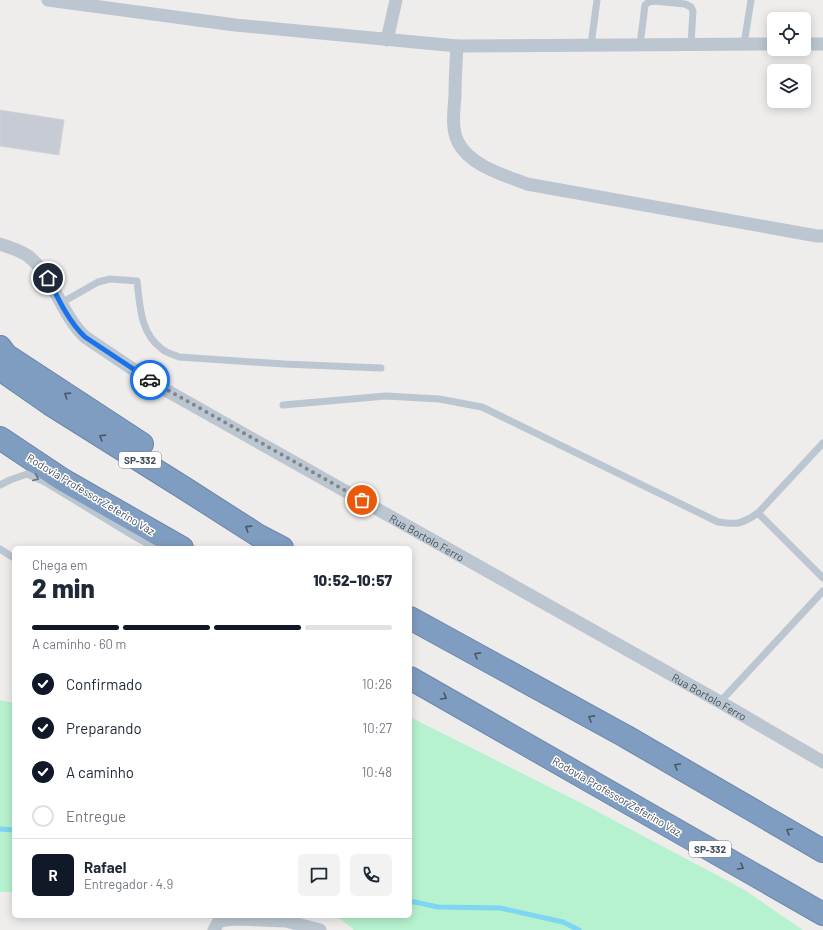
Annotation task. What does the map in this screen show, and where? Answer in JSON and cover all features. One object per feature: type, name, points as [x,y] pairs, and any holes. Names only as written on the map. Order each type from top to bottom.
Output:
[{"type":"highway","points":[[0,347],[6,355],[151,450],[184,488]]},
{"type":"highway","name":"SP-332","points":[[0,369],[50,404],[259,536],[278,546]]},
{"type":"highway","name":"Rodovia Professor Zeferino Vaz","points":[[0,438],[63,480],[178,546]]},
{"type":"highway","points":[[412,619],[625,736],[823,851]]},
{"type":"highway","name":"Rodovia Professor Zeferino Vaz","points":[[412,679],[823,914]]},
{"type":"street","points":[[48,0],[84,2],[235,25],[457,46],[767,44]]},
{"type":"street","points":[[387,40],[396,0]]},
{"type":"street","points":[[811,44],[823,44]]},
{"type":"street","points":[[457,46],[454,127],[457,141],[464,152],[478,163],[504,176],[527,184],[816,236],[823,236]]},
{"type":"street","name":"Rua Bortolo Ferro","points":[[0,244],[24,253],[37,263],[48,278],[61,303],[78,330],[85,337],[155,384],[720,702],[823,762]]},
{"type":"street","points":[[214,930],[219,921],[233,919],[286,921],[320,930]]},
{"type":"lane","points":[[591,46],[597,0]]},
{"type":"lane","points":[[744,44],[751,0]]},
{"type":"lane","points":[[640,45],[645,6],[649,2],[654,1],[691,6],[693,11],[691,44]]},
{"type":"lane","points":[[61,303],[98,282],[110,279],[137,282],[143,321],[150,338],[162,350],[179,356],[284,364],[381,368]]},
{"type":"lane","points":[[284,405],[386,396],[439,399],[482,407],[718,522],[732,524],[746,521],[758,513],[823,443]]},
{"type":"lane","points":[[0,486],[10,480],[27,474],[45,482],[132,536],[151,546]]},
{"type":"lane","points":[[758,513],[823,578]]},
{"type":"lane","points":[[0,549],[12,557]]},
{"type":"lane","points":[[720,702],[823,591]]},
{"type":"green space","points":[[0,700],[12,703],[12,892],[0,892]]},
{"type":"green space","points":[[412,718],[585,805],[743,889],[803,930],[354,930],[339,918],[412,918]]},
{"type":"building","points":[[0,110],[64,120],[59,155],[0,146]]},
{"type":"waterway","points":[[0,829],[12,830]]},
{"type":"waterway","points":[[412,901],[438,907],[500,908],[563,922],[579,930]]},
{"type":"way so far","points":[[150,380],[362,500]]},
{"type":"route","points":[[48,278],[61,303],[78,330],[85,337],[150,380]]}]
